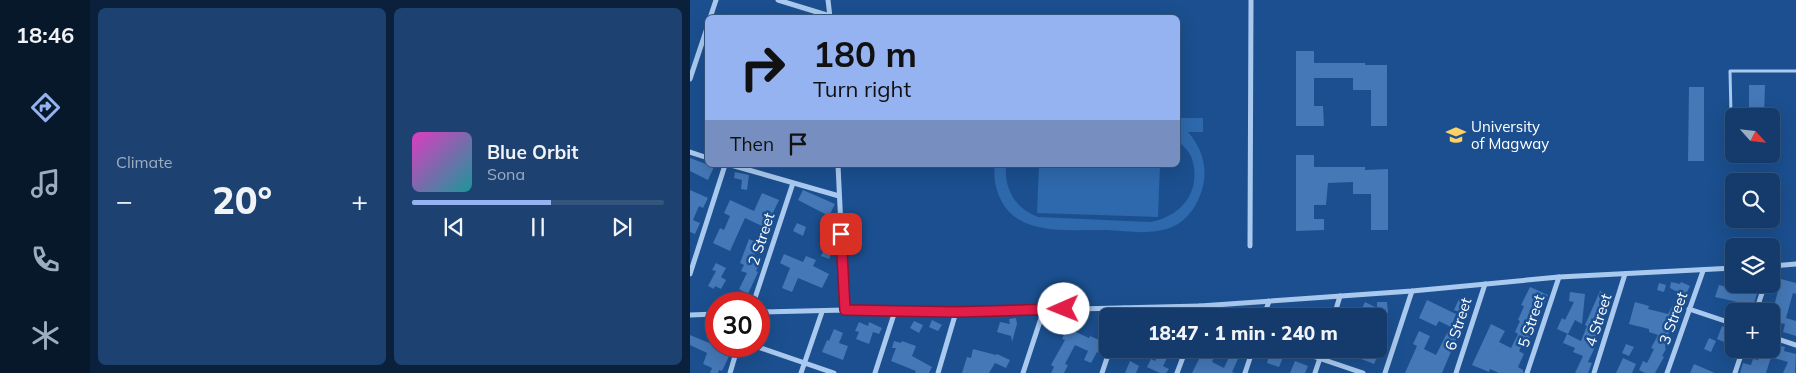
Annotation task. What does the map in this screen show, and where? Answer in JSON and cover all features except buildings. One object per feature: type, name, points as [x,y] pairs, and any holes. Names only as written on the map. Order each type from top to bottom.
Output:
[{"type":"street","points":[[711,15],[716,0]]},
{"type":"street","points":[[780,0],[824,15]]},
{"type":"street","points":[[828,0],[830,15]]},
{"type":"street","points":[[1250,246],[1251,0]]},
{"type":"street","points":[[690,79],[705,34]]},
{"type":"street","points":[[690,152],[705,157]]},
{"type":"street","points":[[690,274],[724,167]]},
{"type":"street","points":[[738,167],[840,196]]},
{"type":"street","points":[[838,167],[845,310]]},
{"type":"street","name":"2 Street","points":[[756,292],[793,183]]},
{"type":"street","points":[[1780,265],[1796,264]]},
{"type":"street","points":[[1124,308],[1200,306],[1412,291],[1559,277],[1725,269]]},
{"type":"street","name":"3 Street","points":[[1666,373],[1703,271]]},
{"type":"street","name":"4 Street","points":[[1594,373],[1625,274]]},
{"type":"street","name":"5 Street","points":[[1528,373],[1559,277]]},
{"type":"street","name":"6 Street","points":[[1456,373],[1485,284]]},
{"type":"street","points":[[1385,373],[1412,291]]},
{"type":"street","points":[[1336,308],[1340,296]]},
{"type":"street","points":[[1267,308],[1269,301]]},
{"type":"street","points":[[1200,306],[1204,308]]},
{"type":"street","points":[[770,312],[845,310],[956,312],[1099,308]]},
{"type":"street","points":[[1023,373],[1044,309]]},
{"type":"street","points":[[1689,310],[1725,321]]},
{"type":"street","points":[[875,373],[895,311]]},
{"type":"street","points":[[801,373],[822,312]]},
{"type":"street","points":[[938,373],[956,312]]},
{"type":"street","points":[[690,315],[705,314]]},
{"type":"street","points":[[1780,340],[1796,345]]},
{"type":"street","points":[[770,351],[834,373]]},
{"type":"street","points":[[730,373],[735,357]]},
{"type":"street","points":[[1102,373],[1107,358]]},
{"type":"street","points":[[1178,373],[1183,358]]},
{"type":"street","points":[[1245,373],[1250,358]]},
{"type":"street","points":[[1315,373],[1320,358],[1363,373]]},
{"type":"street","points":[[1735,373],[1740,358]]},
{"type":"lane","points":[[1731,108],[1730,71],[1796,71]]},
{"type":"shaded area","points":[[1180,118],[1203,118],[1203,132],[1188,132],[1203,158],[1204,177],[1200,196],[1191,212],[1180,222],[1158,231],[1063,230],[1034,226],[1021,221],[1011,213],[1000,198],[995,180],[995,167],[1006,167],[1007,182],[1013,197],[1023,208],[1038,217],[1150,222],[1172,214],[1181,207],[1192,190],[1194,168],[1188,151],[1180,142]]},
{"type":"shaded area","points":[[1039,167],[1160,167],[1158,217],[1037,213]]},
{"type":"place","name":"University of Magway","points":[[1456,135]]},
{"type":"route","points":[[841,234],[845,310],[956,312],[1064,309]]}]
